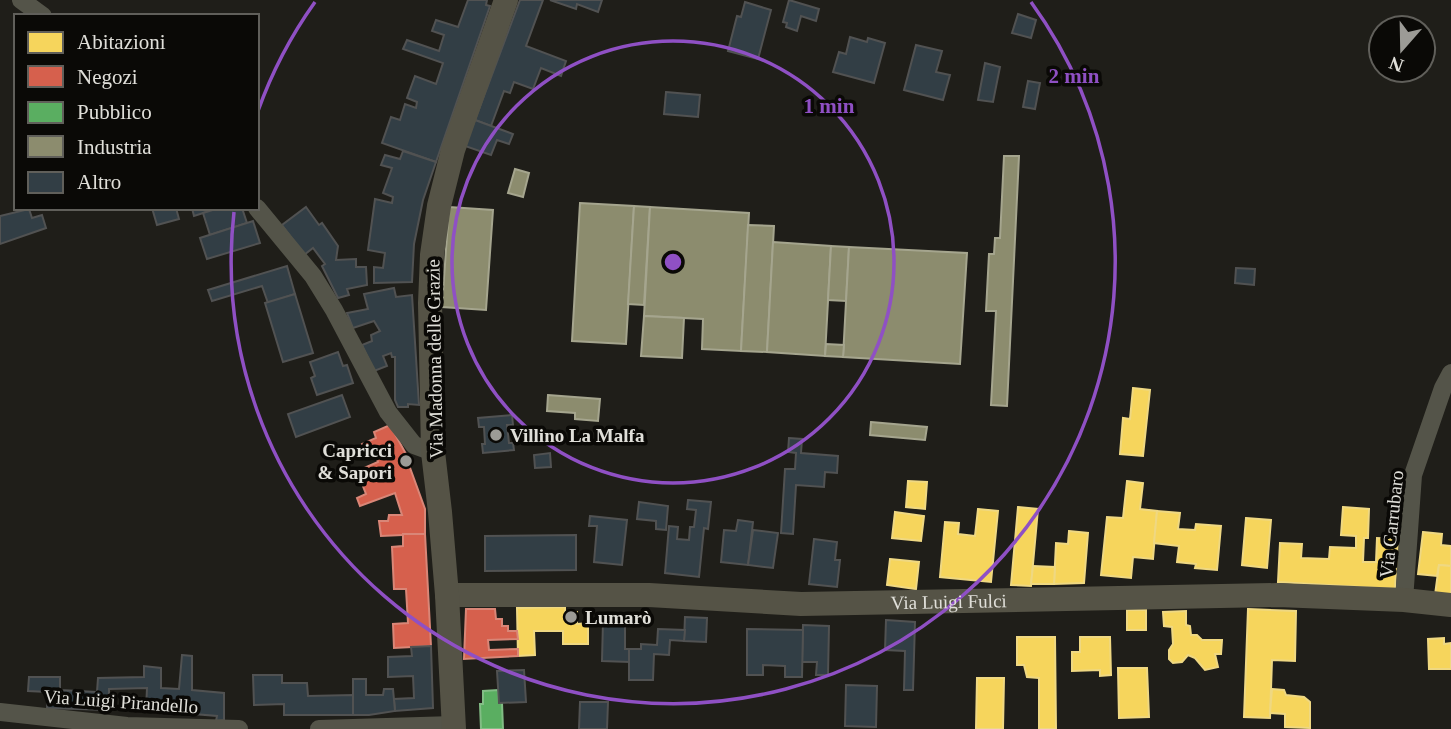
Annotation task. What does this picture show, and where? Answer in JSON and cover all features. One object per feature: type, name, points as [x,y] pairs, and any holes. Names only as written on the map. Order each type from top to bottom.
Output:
[{"type":"street","points":[[21,0],[40,14]]},
{"type":"street","name":"Via Madonna delle Grazie","points":[[454,727],[447,595],[433,452],[430,303],[432,255],[439,206],[453,150],[506,0]]},
{"type":"street","points":[[259,210],[313,276],[388,412],[414,445],[433,452]]},
{"type":"street","name":"Via Carrubaro","points":[[1404,600],[1413,475],[1443,388],[1451,373]]},
{"type":"street","name":"Via Luigi Fulci","points":[[447,595],[649,595],[801,604],[1278,594],[1451,605]]},
{"type":"street","name":"Via Luigi Pirandello","points":[[0,712],[127,726],[239,729]]},
{"type":"street","points":[[319,729],[454,727]]},
{"type":"building: Abitazioni","points":[[1133,388],[1150,390],[1143,456],[1120,454],[1123,418],[1130,419]]},
{"type":"building: Abitazioni","points":[[908,481],[927,482],[925,509],[906,507]]},
{"type":"building: Abitazioni","points":[[1127,481],[1143,483],[1140,509],[1157,511],[1153,559],[1133,557],[1131,578],[1101,575],[1107,517],[1123,518]]},
{"type":"building: Abitazioni","points":[[1018,507],[1038,509],[1031,586],[1011,585]]},
{"type":"building: Abitazioni","points":[[1343,507],[1369,509],[1368,538],[1364,538],[1363,562],[1376,562],[1377,538],[1398,539],[1395,589],[1278,582],[1280,543],[1302,544],[1301,558],[1329,559],[1330,547],[1356,548],[1356,536],[1341,535]]},
{"type":"building: Abitazioni","points":[[978,509],[998,511],[991,582],[940,577],[945,522],[959,523],[958,534],[975,536]]},
{"type":"building: Abitazioni","points":[[1157,511],[1180,513],[1178,529],[1195,530],[1196,524],[1221,526],[1217,570],[1195,568],[1196,564],[1177,562],[1179,546],[1154,543]]},
{"type":"building: Abitazioni","points":[[895,512],[924,516],[921,541],[892,538]]},
{"type":"building: Abitazioni","points":[[1246,518],[1271,520],[1267,568],[1242,565]]},
{"type":"building: Abitazioni","points":[[1069,531],[1088,533],[1084,583],[1054,584],[1056,543],[1068,544]]},
{"type":"building: Abitazioni","points":[[1423,532],[1442,534],[1441,545],[1451,546],[1451,566],[1439,565],[1437,576],[1418,574]]},
{"type":"building: Abitazioni","points":[[890,559],[919,562],[916,589],[887,585]]},
{"type":"building: Abitazioni","points":[[1439,565],[1451,566],[1451,597],[1435,595]]},
{"type":"building: Abitazioni","points":[[1033,566],[1055,567],[1054,584],[1031,584]]},
{"type":"building: Abitazioni","points":[[565,607],[565,612],[577,612],[577,624],[588,623],[588,644],[563,644],[563,631],[534,631],[535,655],[518,656],[517,608]]},
{"type":"building: Abitazioni","points":[[1248,609],[1296,611],[1295,661],[1272,660],[1270,718],[1244,717]]},
{"type":"building: Abitazioni","points":[[1127,610],[1146,610],[1146,630],[1127,630]]},
{"type":"building: Abitazioni","points":[[1186,611],[1186,625],[1190,626],[1191,635],[1197,635],[1202,640],[1222,640],[1221,654],[1215,654],[1218,667],[1205,670],[1195,658],[1188,655],[1182,662],[1173,663],[1169,659],[1169,650],[1173,644],[1172,627],[1164,626],[1163,612]]},
{"type":"building: Abitazioni","points":[[1017,637],[1055,637],[1056,729],[1039,729],[1039,678],[1027,677],[1024,665],[1017,665]]},
{"type":"building: Abitazioni","points":[[1080,637],[1110,637],[1111,675],[1100,676],[1100,670],[1072,671],[1072,652],[1080,652]]},
{"type":"building: Abitazioni","points":[[1444,638],[1444,644],[1451,643],[1451,669],[1429,669],[1428,639]]},
{"type":"building: Abitazioni","points":[[1118,668],[1147,668],[1149,717],[1119,718]]},
{"type":"building: Abitazioni","points":[[977,678],[1004,678],[1003,729],[976,729]]},
{"type":"building: Abitazioni","points":[[1272,689],[1284,690],[1286,695],[1304,697],[1310,702],[1310,728],[1285,727],[1285,714],[1270,713]]},
{"type":"building: Negozi","points":[[390,425],[411,463],[409,465],[425,509],[425,534],[381,536],[379,521],[388,521],[389,515],[402,515],[395,493],[360,506],[357,498],[366,494],[357,471],[378,462],[374,452],[365,454],[362,444],[376,438],[374,432]]},
{"type":"building: Negozi","points":[[403,534],[425,534],[431,646],[394,648],[393,624],[408,623],[406,589],[394,589],[392,547],[403,546]]},
{"type":"building: Negozi","points":[[466,609],[495,609],[496,619],[502,619],[502,626],[508,626],[508,631],[517,631],[518,639],[488,640],[489,650],[518,649],[518,656],[464,659]]},
{"type":"building: Pubblico","points":[[498,690],[499,703],[502,703],[503,729],[481,729],[480,704],[483,704],[483,691]]},
{"type":"building: Industria","points":[[1004,156],[1019,156],[1007,406],[991,405],[996,311],[986,311],[989,254],[994,254],[995,238],[1000,238]]},
{"type":"building: Industria","points":[[515,169],[529,173],[523,197],[508,193]]},
{"type":"building: Industria","points":[[580,203],[634,206],[626,344],[572,341]]},
{"type":"building: Industria","points":[[634,206],[650,207],[644,305],[628,304]]},
{"type":"building: Industria","points":[[449,207],[493,210],[486,310],[442,307]]},
{"type":"building: Industria","points":[[650,207],[749,213],[741,351],[702,349],[703,319],[644,316]]},
{"type":"building: Industria","points":[[748,225],[774,226],[767,352],[741,351]]},
{"type":"building: Industria","points":[[773,242],[831,246],[825,356],[767,352]]},
{"type":"building: Industria","points":[[831,246],[849,247],[846,301],[828,300]]},
{"type":"building: Industria","points":[[849,247],[967,253],[960,364],[843,357]]},
{"type":"building: Industria","points":[[644,316],[684,318],[682,358],[641,356]]},
{"type":"building: Industria","points":[[826,344],[844,345],[843,357],[825,356]]},
{"type":"building: Industria","points":[[548,395],[600,399],[598,421],[575,419],[575,413],[547,411]]},
{"type":"building: Industria","points":[[871,422],[927,427],[925,440],[870,435]]},
{"type":"building: Altro","points":[[468,0],[487,0],[486,5],[490,6],[436,162],[382,143],[391,117],[400,120],[405,104],[416,108],[417,102],[407,98],[415,76],[436,84],[443,63],[403,49],[407,40],[439,51],[444,35],[432,31],[436,20],[458,27]]},
{"type":"building: Altro","points":[[520,0],[543,0],[526,46],[566,61],[561,76],[541,68],[533,89],[514,82],[510,93],[504,91],[491,126],[475,120]]},
{"type":"building: Altro","points":[[550,0],[602,0],[598,12],[577,4],[576,9]]},
{"type":"building: Altro","points":[[789,0],[819,9],[816,21],[801,16],[797,31],[786,27],[787,23],[783,22]]},
{"type":"building: Altro","points":[[745,2],[771,10],[758,59],[728,51],[737,16],[741,17]]},
{"type":"building: Altro","points":[[1018,14],[1036,20],[1031,38],[1012,33]]},
{"type":"building: Altro","points":[[850,37],[885,43],[874,83],[833,72],[839,52],[846,54]]},
{"type":"building: Altro","points":[[916,45],[942,51],[936,72],[950,75],[943,100],[904,90]]},
{"type":"building: Altro","points":[[985,63],[1000,67],[993,102],[978,100]]},
{"type":"building: Altro","points":[[1028,81],[1040,83],[1035,109],[1023,107]]},
{"type":"building: Altro","points":[[666,92],[700,95],[698,117],[664,114]]},
{"type":"building: Altro","points":[[475,120],[513,134],[509,144],[497,140],[491,155],[465,146]]},
{"type":"building: Altro","points":[[403,151],[436,162],[423,200],[414,244],[412,282],[374,283],[374,267],[383,268],[385,253],[368,250],[375,199],[392,203],[393,197],[383,193],[392,168],[381,165],[385,155],[400,159]]},
{"type":"building: Altro","points":[[306,207],[319,225],[322,223],[338,246],[336,260],[356,259],[356,267],[366,267],[367,285],[347,289],[349,295],[338,298],[322,266],[325,264],[313,248],[304,255],[282,225]]},
{"type":"building: Altro","points":[[29,210],[32,218],[42,215],[46,228],[0,244],[0,216]]},
{"type":"building: Altro","points":[[153,210],[177,210],[179,219],[157,225]]},
{"type":"building: Altro","points":[[192,210],[213,210],[194,216]]},
{"type":"building: Altro","points":[[213,210],[243,210],[247,223],[210,235],[203,213]]},
{"type":"building: Altro","points":[[253,221],[260,243],[207,259],[200,238]]},
{"type":"building: Altro","points":[[287,266],[295,294],[268,303],[262,286],[212,301],[208,290]]},
{"type":"building: Altro","points":[[1236,268],[1255,269],[1254,285],[1235,283]]},
{"type":"building: Altro","points":[[394,288],[396,297],[412,295],[419,405],[408,404],[408,407],[398,407],[395,400],[395,357],[392,357],[391,353],[383,356],[387,366],[374,371],[362,345],[372,341],[371,335],[380,331],[374,321],[353,328],[347,313],[368,309],[364,294]]},
{"type":"building: Altro","points":[[295,294],[313,353],[283,362],[265,303]]},
{"type":"building: Altro","points":[[338,352],[343,366],[347,365],[353,383],[317,395],[311,378],[315,376],[310,362]]},
{"type":"building: Altro","points":[[342,395],[350,417],[296,437],[288,414]]},
{"type":"building: Altro","name":"Villino La Malfa","points":[[512,415],[513,425],[507,425],[509,443],[513,443],[514,450],[483,453],[484,427],[479,427],[478,418]]},
{"type":"building: Altro","points":[[789,438],[802,439],[801,453],[838,456],[837,473],[825,472],[824,487],[796,485],[793,534],[781,533],[785,469],[795,469],[796,453],[788,452]]},
{"type":"building: Altro","points":[[550,453],[551,467],[535,468],[534,455]]},
{"type":"building: Altro","points":[[688,500],[711,502],[708,529],[704,528],[699,577],[665,573],[669,526],[678,527],[677,539],[689,540],[690,527],[694,527],[696,510],[687,509]]},
{"type":"building: Altro","points":[[639,502],[668,506],[666,530],[656,529],[656,521],[637,519]]},
{"type":"building: Altro","points":[[590,516],[627,520],[622,565],[594,562],[597,526],[589,526]]},
{"type":"building: Altro","points":[[738,520],[753,522],[748,565],[721,562],[724,530],[736,531]]},
{"type":"building: Altro","points":[[753,530],[778,533],[773,568],[748,565]]},
{"type":"building: Altro","points":[[576,535],[576,570],[485,571],[485,536]]},
{"type":"building: Altro","points":[[814,539],[837,542],[835,560],[840,560],[837,587],[809,584]]},
{"type":"building: Altro","points":[[685,617],[707,618],[706,642],[684,641]]},
{"type":"building: Altro","points":[[886,620],[915,622],[913,690],[904,690],[905,651],[885,650]]},
{"type":"building: Altro","points":[[603,621],[625,622],[625,649],[629,649],[629,662],[602,661]]},
{"type":"building: Altro","points":[[803,625],[829,626],[828,675],[816,675],[817,662],[802,662]]},
{"type":"building: Altro","points":[[658,629],[685,630],[684,641],[670,640],[669,655],[654,654],[653,680],[629,680],[629,649],[641,649],[641,644],[657,645]]},
{"type":"building: Altro","points":[[747,629],[803,630],[802,677],[785,677],[785,666],[763,665],[763,675],[747,675]]},
{"type":"building: Altro","points":[[431,646],[433,708],[395,711],[394,699],[414,698],[413,676],[388,677],[388,657],[412,656],[411,647]]},
{"type":"building: Altro","points":[[182,655],[192,656],[192,690],[224,693],[224,720],[216,721],[217,716],[146,710],[147,688],[109,689],[109,710],[47,708],[48,692],[28,691],[29,677],[60,677],[60,690],[97,692],[98,678],[144,677],[144,666],[161,668],[161,688],[179,689]]},
{"type":"building: Altro","points":[[524,670],[526,702],[499,703],[497,671]]},
{"type":"building: Altro","points":[[253,675],[282,675],[282,683],[307,683],[308,696],[353,695],[353,715],[284,715],[284,704],[254,705]]},
{"type":"building: Altro","points":[[353,679],[366,679],[366,695],[383,695],[384,689],[393,689],[395,711],[353,715]]},
{"type":"building: Altro","points":[[846,685],[877,686],[876,727],[845,726]]},
{"type":"building: Altro","points":[[580,702],[608,702],[607,729],[579,729]]},
{"type":"place","name":"Villino La Malfa","points":[[496,435]]},
{"type":"place","name":"Capricci & Sapori","points":[[406,461]]},
{"type":"place","name":"Lumarò","points":[[571,617]]}]
